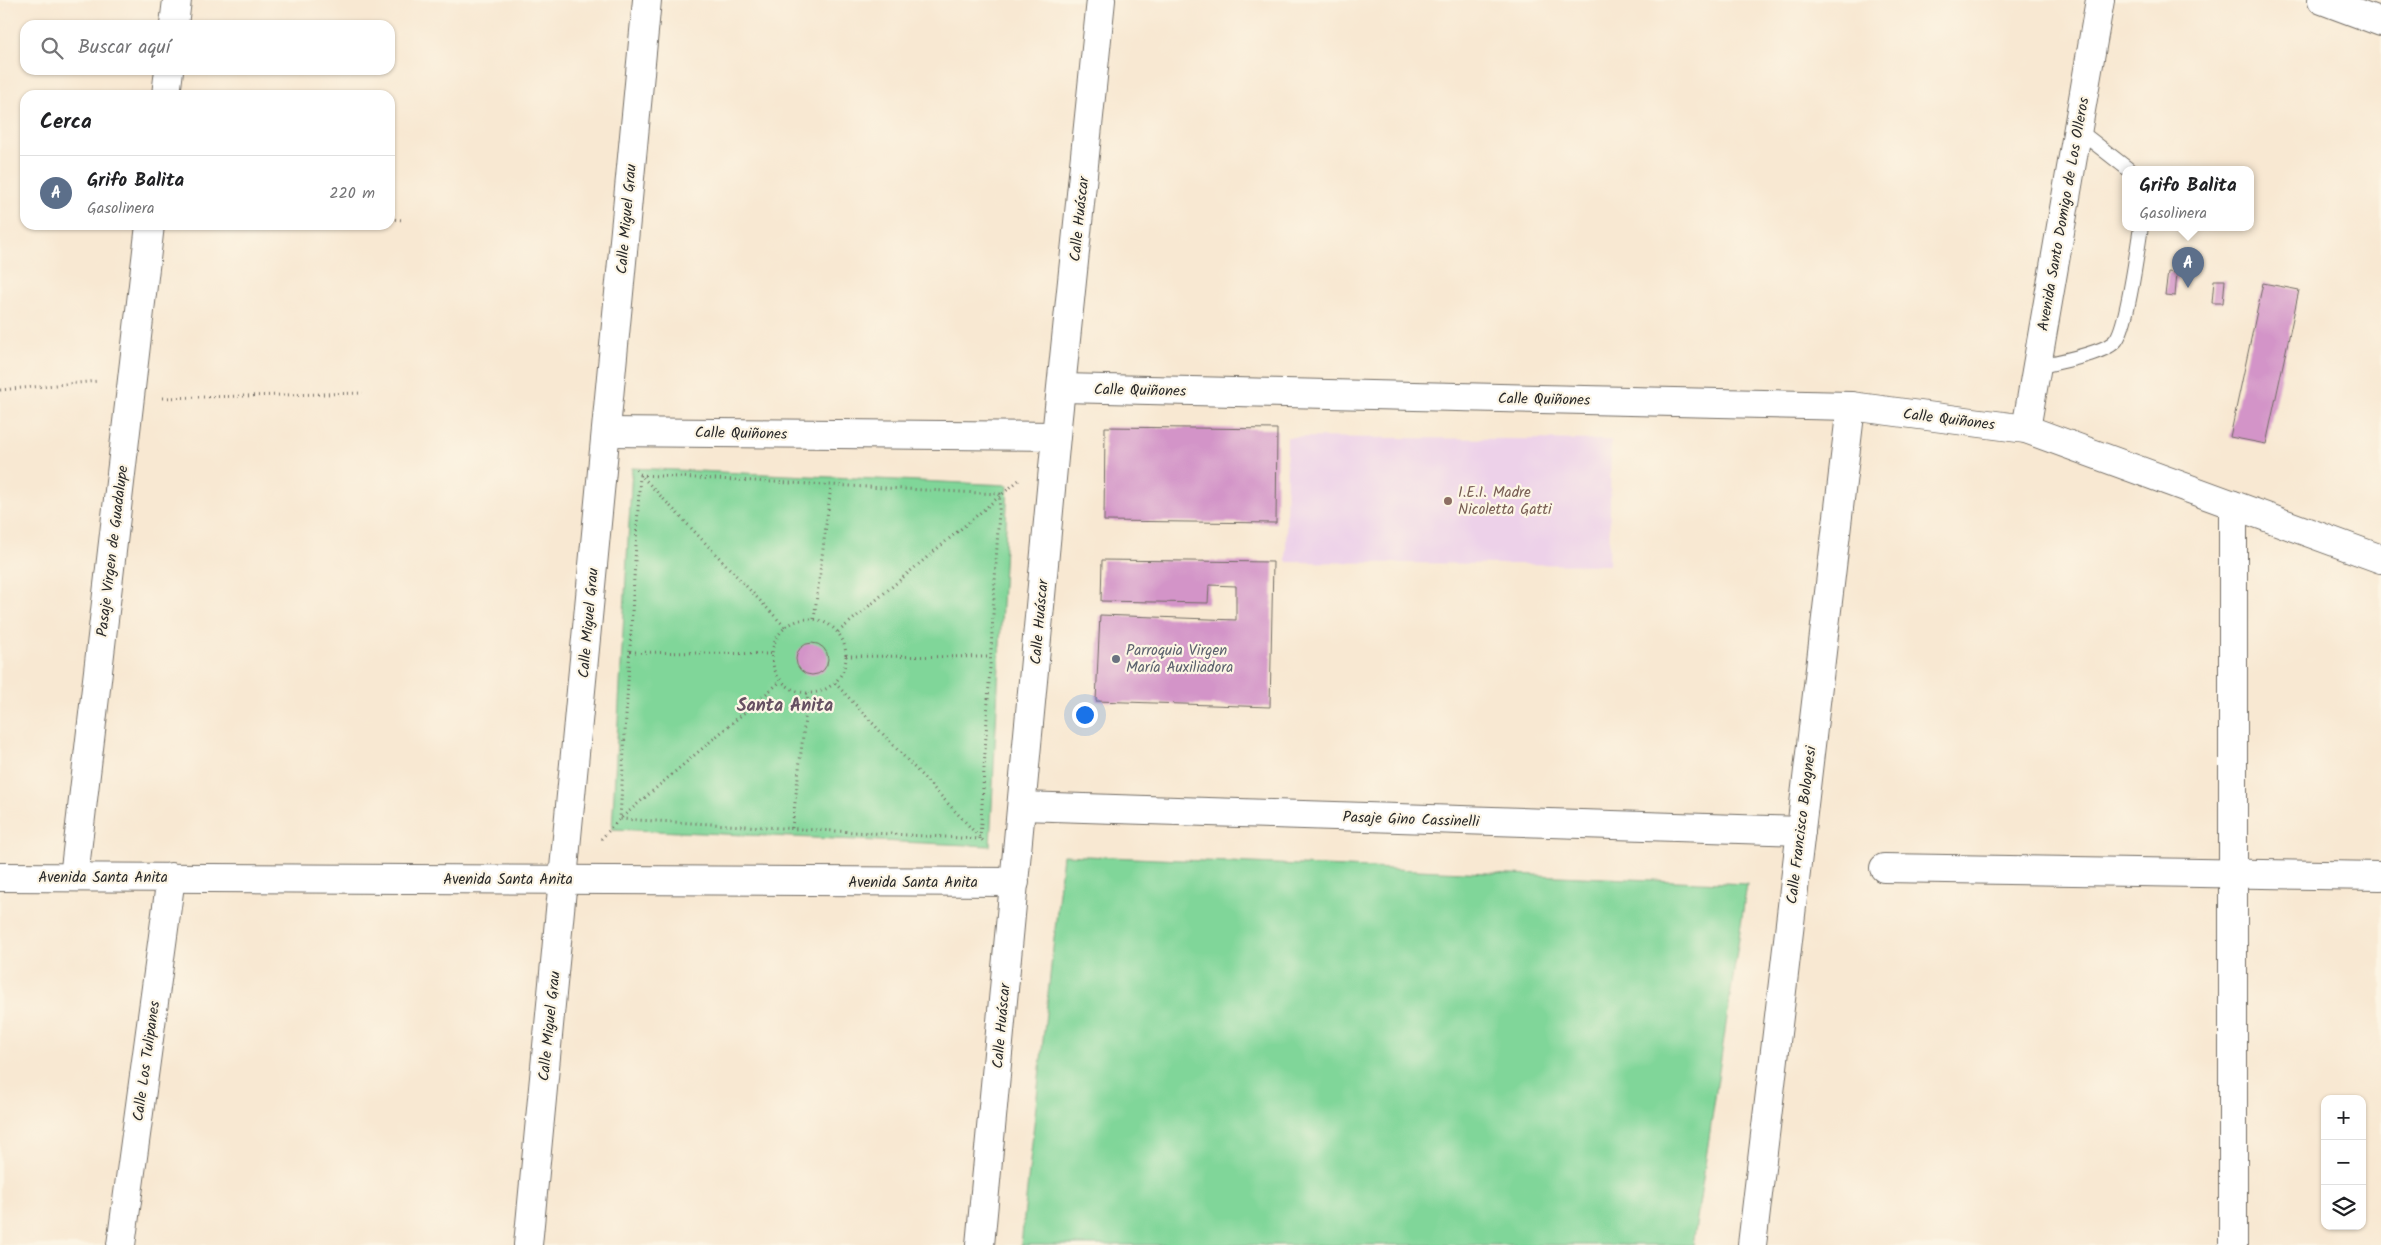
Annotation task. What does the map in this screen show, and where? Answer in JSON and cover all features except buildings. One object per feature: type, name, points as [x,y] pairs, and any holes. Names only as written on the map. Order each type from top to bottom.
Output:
[{"type":"street","points":[[175,20],[177,0]]},
{"type":"street","name":"Calle Miguel Grau","points":[[528,1245],[647,0]]},
{"type":"street","name":"Calle Huáscar","points":[[980,1245],[1056,444],[1101,0]]},
{"type":"street","name":"Avenida Santo Domigo de Los Olleros","points":[[2026,429],[2100,0]]},
{"type":"street","points":[[2322,0],[2381,22]]},
{"type":"street","points":[[167,90],[168,75]]},
{"type":"street","name":"Pasaje Virgen de Guadalupe","points":[[74,877],[149,230]]},
{"type":"street","name":"Calle Quiñones","points":[[1062,388],[1851,406],[2026,429],[2381,559]]},
{"type":"street","name":"Calle Francisco Bolognesi","points":[[1752,1245],[1851,406]]},
{"type":"street","name":"Calle Quiñones","points":[[606,432],[1056,444]]},
{"type":"street","points":[[2233,504],[2233,1245]]},
{"type":"street","name":"Pasaje Gino Cassinelli","points":[[1022,806],[1801,831]]},
{"type":"street","points":[[1884,868],[2381,876]]},
{"type":"street","name":"Avenida Santa Anita","points":[[0,876],[563,880],[1016,878]]},
{"type":"street","name":"Calle Los Tulipanes","points":[[121,1245],[171,877]]},
{"type":"lane","points":[[2078,130],[2124,166]]},
{"type":"lane","points":[[2037,367],[2101,350],[2116,341],[2123,324],[2140,231]]},
{"type":"path","points":[[395,219],[404,220]]},
{"type":"path","points":[[0,390],[131,388],[363,393]]},
{"type":"path","points":[[606,432],[640,475],[785,627]]},
{"type":"path","points":[[838,632],[1056,444]]},
{"type":"path","points":[[640,475],[1000,494]]},
{"type":"path","points":[[620,819],[640,475]]},
{"type":"path","points":[[814,619],[831,486]]},
{"type":"path","points":[[980,838],[1000,494]]},
{"type":"path","points":[[814,619],[833,627],[838,632],[846,648],[846,656],[842,673],[835,683],[825,690],[808,693],[791,689],[781,681],[775,671],[772,654],[777,637],[785,627],[796,621],[814,619]]},
{"type":"path","points":[[630,652],[772,654]]},
{"type":"path","points":[[846,656],[991,657]]},
{"type":"path","points":[[563,880],[620,819],[781,681]]},
{"type":"path","points":[[835,683],[1016,878]]},
{"type":"path","points":[[792,828],[808,693]]},
{"type":"path","points":[[620,819],[980,838]]},
{"type":"shaded area","name":"I.E.I. Madre Nicoletta Gatti","points":[[1287,437],[1611,440],[1609,565],[1286,562]]},
{"type":"green space","points":[[632,468],[1008,485],[990,846],[612,829]]},
{"type":"green space","points":[[1063,855],[1747,884],[1693,1245],[1021,1245]]},
{"type":"place","name":"Grifo Balita","points":[[2188,288]]},
{"type":"place","name":"I.E.I. Madre Nicoletta Gatti","points":[[1448,501]]},
{"type":"place","name":"Parroquia Virgen María Auxiliadora","points":[[1116,659]]},
{"type":"district","name":"Santa Anita","points":[[785,705]]}]
